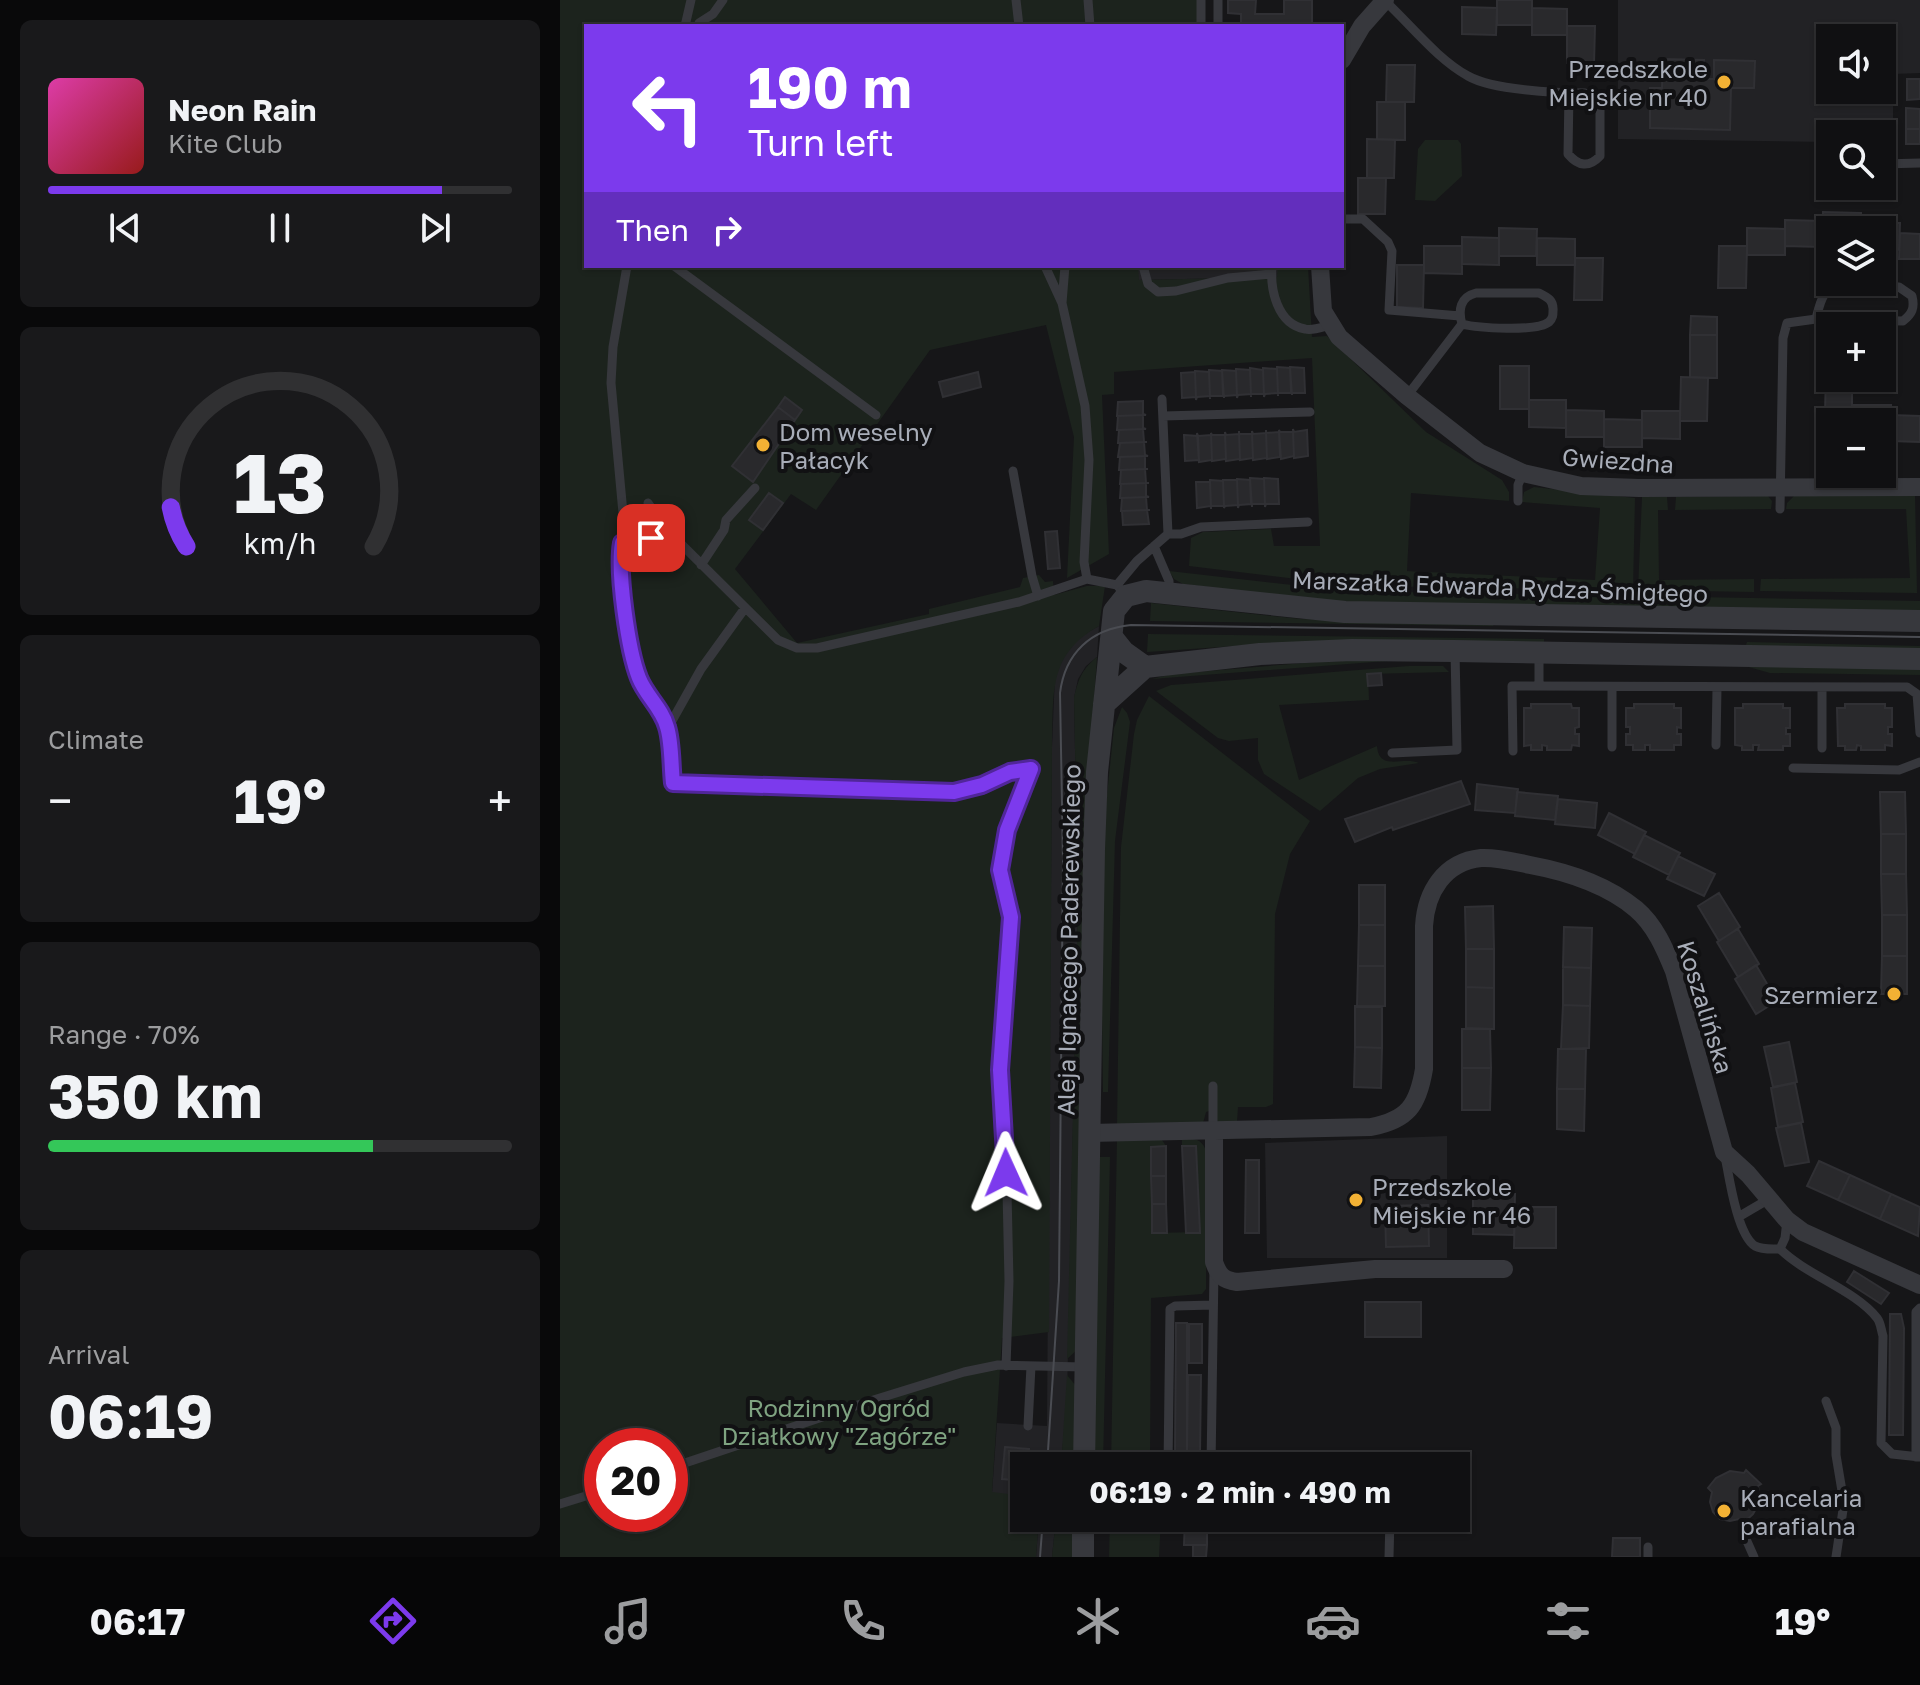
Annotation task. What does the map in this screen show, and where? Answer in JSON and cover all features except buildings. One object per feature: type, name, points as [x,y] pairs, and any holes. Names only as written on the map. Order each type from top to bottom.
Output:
[{"type":"street","points":[[1344,57],[1362,26],[1385,0]]},
{"type":"street","points":[[1320,268],[1323,311],[1330,325]]},
{"type":"street","name":"Gwiezdna","points":[[1330,325],[1339,337],[1407,396],[1480,453],[1523,473],[1581,486],[1920,487]]},
{"type":"street","points":[[1104,704],[1114,611],[1122,591]]},
{"type":"street","name":"Marszałka Edwarda Rydza-Śmigłego","points":[[1122,591],[1360,613],[1920,621]]},
{"type":"street","points":[[1112,637],[1124,652],[1145,667]]},
{"type":"street","points":[[1104,704],[1145,667],[1260,654],[1352,650],[1920,659]]},
{"type":"street","name":"Aleja Ignacego Paderewskiego","points":[[1084,1452],[1094,849],[1104,704]]},
{"type":"street","name":"Koszalińska","points":[[1089,1133],[1371,1127],[1398,1119],[1412,1108],[1421,1089],[1424,1069],[1425,909],[1444,873],[1460,864],[1482,858],[1520,863],[1582,877],[1626,901],[1639,912],[1664,946],[1674,971],[1724,1152],[1787,1220],[1803,1232],[1920,1285]]},
{"type":"street","points":[[1214,1131],[1214,1262],[1219,1275],[1228,1281],[1375,1269],[1504,1269]]},
{"type":"street","points":[[1083,1532],[1083,1557]]},
{"type":"lane","points":[[691,0],[686,21],[700,24],[713,14],[723,0]]},
{"type":"lane","points":[[1016,0],[1019,24]]},
{"type":"lane","points":[[1088,0],[1090,24]]},
{"type":"lane","points":[[1201,0],[1201,24]]},
{"type":"lane","points":[[1218,0],[1218,24]]},
{"type":"lane","points":[[1385,0],[1452,65],[1469,77],[1488,84],[1585,93],[1597,101],[1600,110],[1600,156],[1584,165],[1568,154],[1569,93]]},
{"type":"lane","points":[[1896,164],[1920,163]]},
{"type":"lane","points":[[1344,219],[1363,219],[1388,242],[1392,251],[1389,310],[1461,320],[1473,327],[1539,327],[1553,315],[1554,304],[1539,293],[1467,295],[1462,301],[1461,320],[1407,396]]},
{"type":"lane","points":[[627,268],[613,347],[611,383],[622,498],[620,556],[626,613],[638,675],[668,728],[673,783],[954,792],[982,785],[1010,772],[1031,769],[1007,830],[1000,870],[1011,917],[999,1094],[1006,1146],[1009,1281],[1006,1366]]},
{"type":"lane","points":[[677,268],[876,415]]},
{"type":"lane","points":[[1046,268],[1062,303],[1085,406],[1089,460],[1084,562],[1087,579]]},
{"type":"lane","points":[[1062,303],[1065,268]]},
{"type":"lane","points":[[1144,268],[1148,284],[1158,292],[1176,291],[1271,270],[1273,295],[1291,323],[1304,329],[1330,325]]},
{"type":"lane","points":[[1780,509],[1783,338],[1787,323],[1816,319],[1903,321],[1909,316],[1914,303],[1912,296],[1899,287],[1840,284],[1824,293],[1816,319]]},
{"type":"lane","points":[[1162,399],[1168,534]]},
{"type":"lane","points":[[1163,416],[1310,412]]},
{"type":"lane","points":[[1013,471],[1038,596]]},
{"type":"lane","points":[[1518,501],[1518,485],[1523,473]]},
{"type":"lane","points":[[701,565],[724,530],[726,520],[755,488]]},
{"type":"lane","points":[[648,503],[666,529],[745,608],[778,640],[797,648],[817,648],[1038,596],[1087,579],[1122,591],[1154,546],[1168,534],[1181,534],[1201,527],[1308,522]]},
{"type":"lane","points":[[622,543],[651,538],[666,529]]},
{"type":"lane","points":[[1154,546],[1169,581],[1169,594]]},
{"type":"lane","points":[[668,728],[701,669],[745,608]]},
{"type":"lane","points":[[1392,753],[1457,750],[1455,651]]},
{"type":"lane","points":[[1539,653],[1539,686]]},
{"type":"lane","points":[[1513,751],[1512,686],[1907,687],[1917,694],[1920,733]]},
{"type":"lane","points":[[1612,687],[1612,747]]},
{"type":"lane","points":[[1822,687],[1822,748]]},
{"type":"lane","points":[[1716,745],[1717,688]]},
{"type":"lane","points":[[1793,768],[1899,770],[1920,762]]},
{"type":"lane","points":[[1213,1086],[1214,1131]]},
{"type":"lane","points":[[1724,1152],[1746,1236],[1754,1246],[1780,1249],[1791,1260],[1860,1304],[1879,1320],[1883,1336],[1881,1443],[1892,1454],[1918,1457],[1916,1312],[1920,1308]]},
{"type":"lane","points":[[1740,1216],[1769,1199]]},
{"type":"lane","points":[[1780,1249],[1787,1220]]},
{"type":"lane","points":[[1211,1452],[1214,1262]]},
{"type":"lane","points":[[1168,1452],[1170,1309],[1175,1306],[1213,1305]]},
{"type":"lane","points":[[688,1462],[964,1372],[1006,1366],[1084,1367]]},
{"type":"lane","points":[[1028,1426],[1031,1366]]},
{"type":"lane","points":[[1826,1401],[1836,1428],[1836,1455],[1844,1503],[1836,1557]]},
{"type":"lane","points":[[560,1504],[584,1497]]},
{"type":"lane","points":[[1389,1557],[1390,1532]]},
{"type":"lane","points":[[1746,1539],[1754,1557]]},
{"type":"shaded area","name":"Przedszkole Miejskie nr 40","points":[[1618,0],[1920,0],[1920,73],[1896,74],[1896,24],[1816,24],[1816,104],[1893,104],[1893,120],[1816,120],[1816,142],[1618,139]]},
{"type":"shaded area","points":[[1138,268],[1278,268],[1278,277],[1138,280]]},
{"type":"shaded area","points":[[1099,626],[1097,657],[1086,666],[1078,679],[1074,698],[1078,902],[1067,1396],[1062,1452],[1010,1452],[1010,1495],[992,1493],[997,1423],[1047,1426],[1055,674],[1065,654],[1081,636]]},
{"type":"shaded area","name":"Przedszkole Miejskie nr 46","points":[[1447,1136],[1447,1258],[1267,1258],[1265,1143]]},
{"type":"shaded area","points":[[1038,1532],[1055,1532],[1052,1557],[1036,1557]]},
{"type":"green space","name":"Rodzinny Ogród Działkowy \"Zagórze\"","points":[[560,0],[1202,0],[1202,24],[584,24],[584,268],[1138,268],[1139,280],[1277,277],[1278,268],[1308,268],[1312,337],[1327,336],[1426,432],[1502,480],[1509,492],[1509,501],[1411,493],[1407,571],[1421,572],[1421,587],[1338,584],[1189,566],[1191,538],[1203,532],[1271,529],[1274,546],[1320,546],[1312,358],[1114,372],[1114,394],[1102,395],[1109,554],[1067,578],[1074,437],[1046,325],[930,350],[816,510],[791,494],[735,569],[797,643],[929,614],[929,609],[1020,587],[1023,578],[1039,575],[1045,582],[1053,581],[1054,595],[1087,586],[1105,586],[1099,626],[1070,650],[1062,663],[1054,693],[1049,1332],[1002,1338],[992,1492],[1010,1494],[1010,1532],[1038,1532],[1036,1557],[560,1557]]},
{"type":"green space","points":[[1425,140],[1458,140],[1461,144],[1462,176],[1435,201],[1415,200],[1418,149]]},
{"type":"green space","points":[[1534,487],[1635,498],[1633,590],[1427,587],[1428,572],[1595,580],[1600,508],[1522,502],[1524,492]]},
{"type":"green space","points":[[1915,495],[1917,593],[1760,591],[1761,579],[1910,578],[1906,509],[1786,509],[1794,496]]},
{"type":"green space","points":[[1768,496],[1772,501],[1771,509],[1675,510],[1676,497]]},
{"type":"green space","points":[[1642,497],[1667,497],[1668,510],[1658,510],[1659,580],[1754,579],[1754,592],[1638,590]]},
{"type":"green space","points":[[1169,571],[1346,591],[1920,601],[1920,613],[1382,605],[1183,584],[1174,579]]},
{"type":"green space","points":[[1151,603],[1301,619],[1494,624],[1150,621]]},
{"type":"green space","points":[[1148,634],[1746,645],[1747,642],[1920,646],[1920,650],[1278,643],[1147,652]]},
{"type":"green space","points":[[1097,657],[1089,773],[1078,1349],[1067,1359],[1078,902],[1074,698],[1081,675]]},
{"type":"green space","points":[[1395,659],[1152,679],[1172,674],[1316,662]]},
{"type":"green space","points":[[1738,664],[1920,666],[1920,675],[1770,673]]},
{"type":"green space","points":[[1443,666],[1449,672],[1368,674],[1369,700],[1279,705],[1299,780],[1377,746],[1382,759],[1419,763],[1380,769],[1358,778],[1320,811],[1264,774],[1258,760],[1258,738],[1229,741],[1218,738],[1156,691],[1171,685]]},
{"type":"green space","points":[[1149,696],[1310,821],[1290,854],[1275,914],[1273,1104],[1238,1107],[1237,1122],[1217,1122],[1209,1111],[1203,1123],[1117,1126],[1121,847],[1134,734]]},
{"type":"green space","points":[[1122,707],[1130,722],[1115,841],[1108,1092],[1103,1092],[1100,861],[1114,728]]},
{"type":"green space","points":[[1117,1138],[1162,1140],[1166,1146],[1151,1147],[1152,1233],[1200,1232],[1196,1146],[1182,1146],[1182,1138],[1190,1138],[1202,1144],[1206,1151],[1206,1289],[1202,1294],[1151,1298],[1150,1452],[1111,1452]]},
{"type":"green space","points":[[1098,1157],[1110,1157],[1103,1452],[1092,1452]]},
{"type":"green space","points":[[1067,1375],[1076,1386],[1076,1452],[1062,1452]]},
{"type":"green space","points":[[1055,1532],[1073,1532],[1072,1557],[1052,1557]]},
{"type":"green space","points":[[1110,1532],[1160,1532],[1159,1557],[1109,1557]]},
{"type":"tram line","points":[[1048,1452],[1059,1281],[1063,860],[1060,693],[1068,666],[1082,646],[1104,632],[1131,625],[1920,637]]},
{"type":"tram line","points":[[1040,1557],[1042,1532]]},
{"type":"place","name":"Przedszkole Miejskie nr 40","points":[[1724,82]]},
{"type":"place","name":"Dom weselny Pałacyk","points":[[763,445]]},
{"type":"place","name":"Szermierz","points":[[1894,994]]},
{"type":"place","name":"Przedszkole Miejskie nr 46","points":[[1356,1200]]},
{"type":"place","name":"Kancelaria parafialna","points":[[1724,1511]]},
{"type":"route","points":[[651,538],[622,543],[620,556],[626,613],[638,675],[668,728],[673,783],[954,792],[982,785],[1010,772],[1031,769],[1007,830],[1000,870],[1011,917],[999,1094],[1005,1126],[1006,1173]]}]
